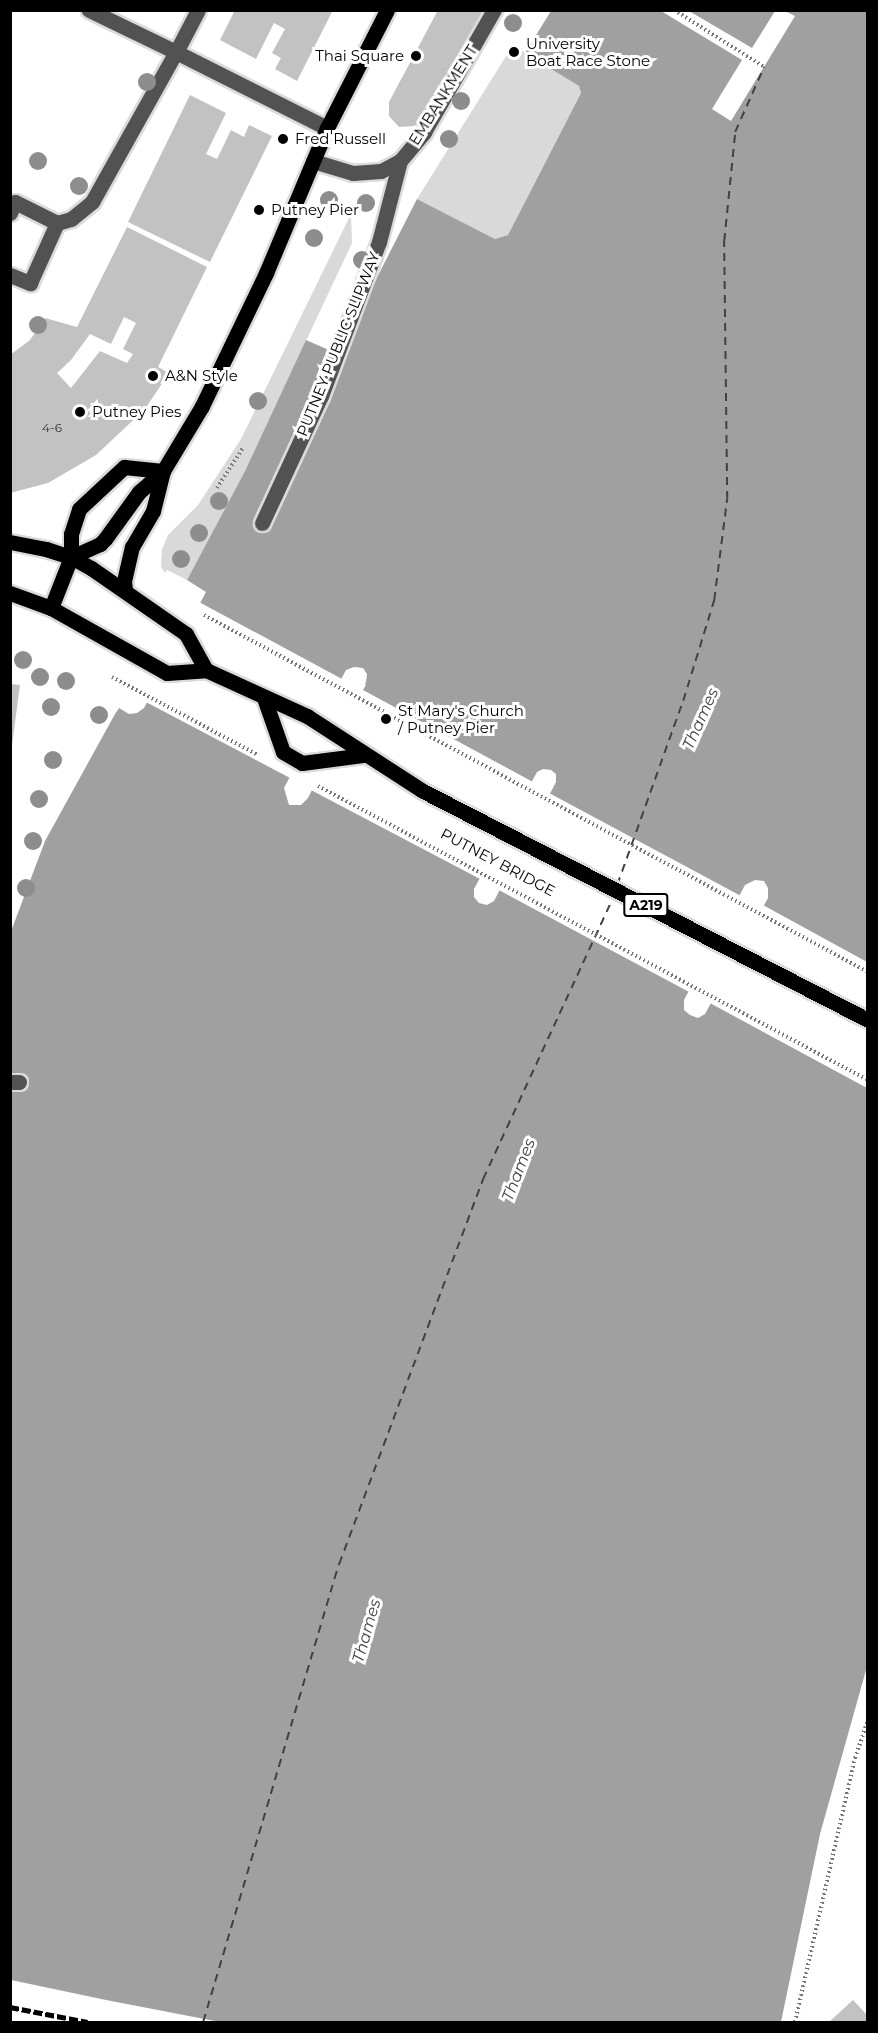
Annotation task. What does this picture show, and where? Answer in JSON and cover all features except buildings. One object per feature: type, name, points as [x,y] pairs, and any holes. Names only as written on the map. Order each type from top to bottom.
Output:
[{"type":"main road","points":[[125,590],[124,580],[132,548],[153,511],[163,471],[215,382],[266,273],[327,128],[387,10]]},
{"type":"main road","points":[[51,608],[71,557],[71,534],[79,509],[124,467],[163,471]]},
{"type":"main road","points":[[71,557],[100,544],[139,492],[163,471]]},
{"type":"main road","points":[[10,542],[71,557],[125,590],[186,634],[206,670],[167,673],[51,608],[10,593]]},
{"type":"main road","name":"PUTNEY BRIDGE","points":[[206,670],[308,716],[351,742],[364,755],[423,791],[867,1020]]},
{"type":"main road","points":[[264,698],[284,752],[303,763],[364,755]]},
{"type":"street","points":[[89,10],[327,128]]},
{"type":"street","points":[[10,213],[15,202],[57,223],[71,219],[92,202],[198,10]]},
{"type":"street","name":"EMBANKMENT","points":[[313,161],[353,173],[381,171],[400,160],[424,132],[494,10]]},
{"type":"street","name":"PUTNEY PUBLIC SLIPWAY","points":[[262,523],[325,385],[379,242],[400,160]]},
{"type":"street","points":[[10,275],[30,283],[57,223]]},
{"type":"path","points":[[674,10],[764,67]]},
{"type":"path","points":[[217,488],[243,448]]},
{"type":"path","points":[[193,610],[867,972]]},
{"type":"path","points":[[112,677],[264,758]]},
{"type":"path","name":"PUTNEY BRIDGE","points":[[315,785],[867,1080]]},
{"type":"path","points":[[795,2022],[855,1758],[867,1720]]},
{"type":"shaded area","points":[[513,45],[579,86],[581,93],[508,235],[495,239],[417,199]]},
{"type":"shaded area","points":[[351,214],[352,243],[245,471],[187,580],[167,570],[165,573],[161,567],[162,549],[168,535],[198,505],[241,439]]},
{"type":"water","name":"Thames","points":[[551,11],[867,11],[868,1663],[820,1834],[781,2022],[11,2022],[10,934],[45,841],[115,714],[119,708],[129,714],[137,713],[144,708],[206,592],[187,580],[245,471],[306,340],[338,354],[417,199],[495,239],[508,235],[581,93],[579,86],[525,53]],"holes":[[[354,667],[363,668],[367,674],[366,682],[308,798],[301,805],[289,805],[284,788],[346,670]],[[543,769],[551,770],[556,774],[556,782],[494,901],[487,905],[479,903],[474,897],[474,889],[537,772]],[[755,880],[764,881],[768,888],[768,898],[705,1014],[698,1018],[690,1015],[684,1010],[684,1000],[745,885]]]},
{"type":"pier","points":[[661,11],[689,11],[752,48],[775,11],[785,11],[795,16],[731,121],[712,109],[742,60]]},
{"type":"pier","points":[[201,596],[199,602],[342,679],[347,675],[292,779],[144,701]]},
{"type":"pier","points":[[362,683],[366,685],[363,690],[533,782],[537,778],[482,880],[309,789]]},
{"type":"pier","points":[[551,786],[549,793],[741,896],[745,891],[691,993],[497,889]]},
{"type":"pier","points":[[761,904],[867,962],[867,1088],[708,1002]]},
{"type":"pier","points":[[11,1980],[106,2000],[220,2022],[11,2022]]},
{"type":"ferry route","points":[[617,885],[683,701],[714,600],[727,499],[724,241],[735,132],[764,67]]},
{"type":"ferry route","points":[[203,2022],[339,1564],[483,1179],[613,898]]},
{"type":"railway","points":[[10,2007],[88,2022]]},
{"type":"place","name":"University Boat Race Stone","points":[[514,52]]},
{"type":"place","name":"Thai Square","points":[[416,56]]},
{"type":"place","name":"Fred Russell","points":[[283,139]]},
{"type":"place","name":"Putney Pier","points":[[259,210]]},
{"type":"place","name":"A&N Style","points":[[153,376]]},
{"type":"place","name":"Putney Pies","points":[[80,412]]},
{"type":"place","name":"St Mary's Church / Putney Pier","points":[[386,719]]}]
